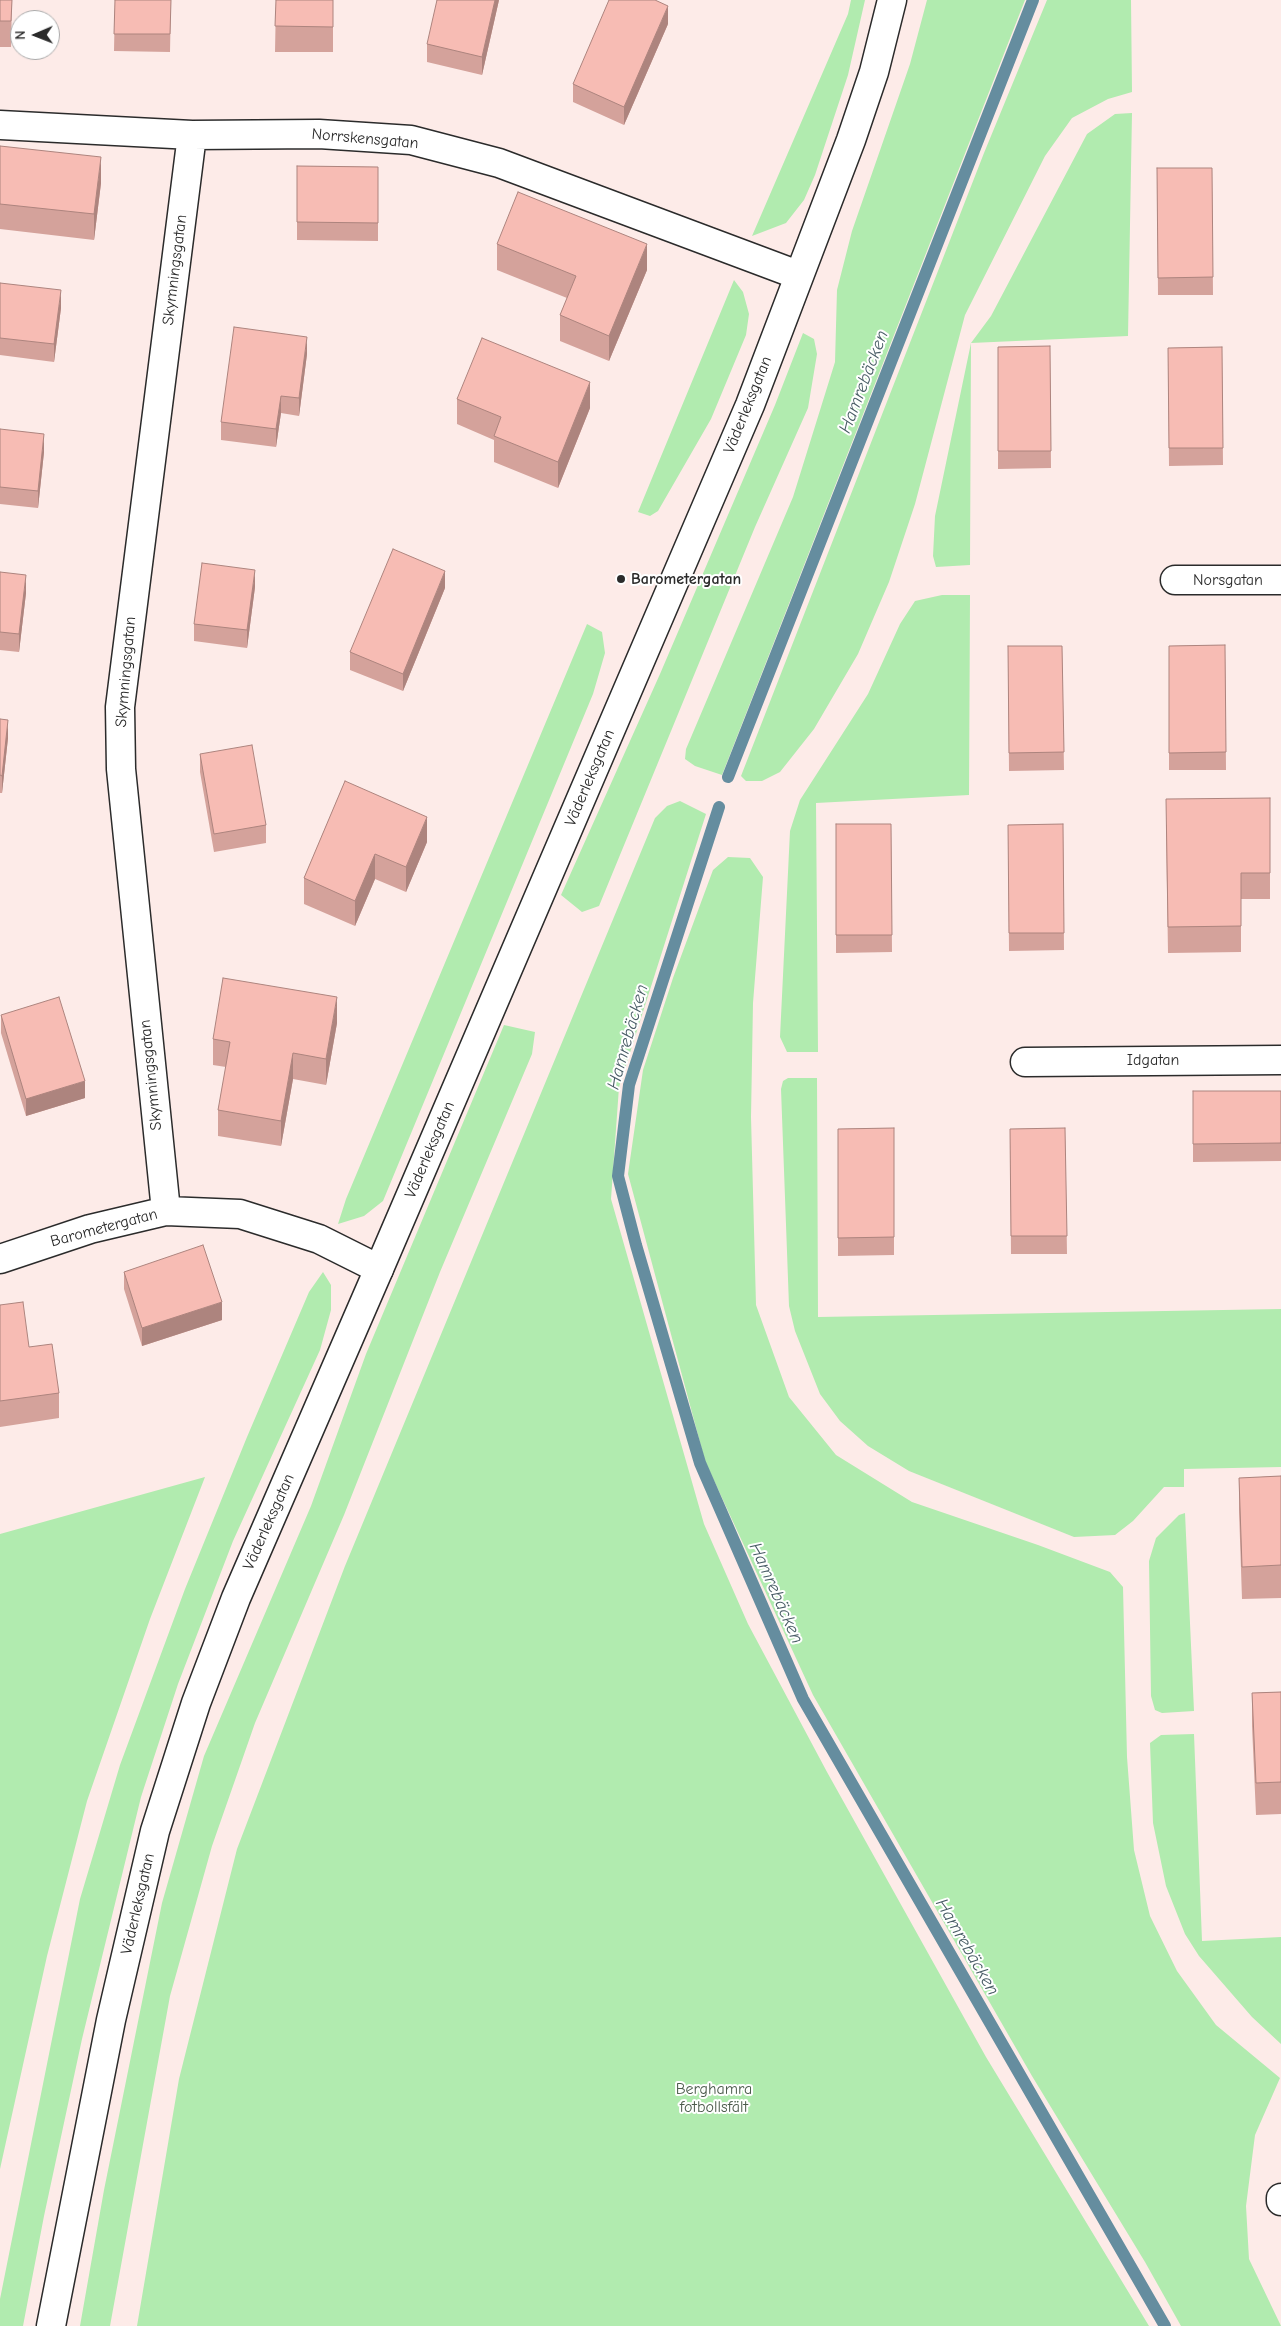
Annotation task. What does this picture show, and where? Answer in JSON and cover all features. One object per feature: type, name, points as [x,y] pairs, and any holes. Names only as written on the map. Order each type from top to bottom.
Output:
[{"type":"street","name":"Väderleksgatan","points":[[51,2326],[111,2020],[155,1831],[196,1702],[236,1598],[380,1269],[750,405],[851,140],[874,72],[892,0]]},
{"type":"street","name":"Norrskensgatan","points":[[0,125],[192,135],[319,134],[410,140],[499,163],[798,275]]},
{"type":"street","name":"Skymningsgatan","points":[[166,1211],[121,769],[120,707],[192,135]]},
{"type":"street","name":"Norsgatan","points":[[1174,580],[1281,580]]},
{"type":"street","name":"Idgatan","points":[[1025,1062],[1281,1060]]},
{"type":"street","name":"Barometergatan","points":[[0,1259],[90,1229],[166,1211],[240,1214],[319,1240],[380,1269]]},
{"type":"green space","points":[[851,0],[865,0],[848,75],[815,175],[804,200],[786,223],[752,236],[848,14]]},
{"type":"green space","points":[[927,0],[1025,0],[722,775],[695,766],[685,759],[686,749],[793,497],[835,362],[837,290],[852,231],[910,64]]},
{"type":"green space","points":[[1047,0],[1131,0],[1132,92],[1108,99],[1072,118],[1045,156],[965,315],[915,504],[889,582],[858,654],[814,729],[780,772],[762,781],[746,781],[741,776],[984,153]]},
{"type":"green space","points":[[1132,113],[1128,336],[971,343],[991,316],[1087,134],[1115,114]]},
{"type":"green space","points":[[734,280],[743,292],[749,314],[746,335],[711,419],[658,511],[650,516],[638,512]]},
{"type":"green space","points":[[803,333],[814,339],[817,354],[808,408],[755,527],[599,906],[582,912],[561,895],[660,674],[775,405]]},
{"type":"green space","points":[[971,343],[970,565],[936,567],[933,556],[935,516]]},
{"type":"green space","points":[[942,595],[970,595],[969,795],[816,803],[818,1052],[787,1052],[780,1037],[790,831],[800,800],[868,694],[900,624],[915,601]]},
{"type":"green space","points":[[587,624],[602,632],[605,653],[593,694],[383,1201],[364,1216],[338,1224],[346,1199]]},
{"type":"green space","name":"Berghamra fotbollsfält","points":[[680,801],[706,814],[619,1087],[611,1199],[704,1524],[748,1624],[827,1772],[986,2057],[1149,2326],[137,2326],[179,2079],[237,1849],[345,1566],[655,818],[667,806]]},
{"type":"green space","points":[[728,857],[750,858],[763,877],[753,1003],[751,1117],[756,1305],[789,1397],[836,1455],[912,1502],[1110,1572],[1123,1587],[1127,1757],[1134,1850],[1150,1916],[1177,1971],[1216,2025],[1280,2078],[1255,2135],[1246,2206],[1249,2259],[1281,2326],[1181,2326],[1145,2262],[1032,2076],[813,1695],[705,1461],[628,1174],[643,1070],[673,978],[713,870]]},
{"type":"green space","points":[[504,1025],[535,1032],[532,1054],[440,1272],[344,1515],[255,1723],[212,1846],[170,1996],[110,2326],[80,2326],[104,2190],[162,1903],[204,1756],[311,1506],[366,1354]]},
{"type":"green space","points":[[788,1078],[817,1078],[818,1317],[1281,1309],[1281,1467],[1184,1469],[1184,1487],[1164,1487],[1133,1521],[1115,1535],[1074,1537],[909,1471],[868,1446],[840,1421],[820,1394],[795,1331],[789,1306],[781,1089],[783,1081]]},
{"type":"green space","points":[[323,1272],[331,1285],[331,1310],[320,1350],[233,1541],[178,1684],[141,1797],[82,2039],[44,2216],[23,2326],[0,2326],[0,2299],[80,1899],[120,1765],[185,1589],[247,1437],[309,1292]]},
{"type":"green space","points":[[205,1477],[150,1619],[87,1801],[47,1956],[0,2169],[0,1534]]},
{"type":"green space","points":[[1185,1513],[1194,1711],[1162,1713],[1155,1710],[1151,1696],[1149,1561],[1156,1538],[1179,1515]]},
{"type":"green space","points":[[1194,1734],[1202,1941],[1281,1937],[1281,2044],[1252,2017],[1199,1956],[1185,1934],[1166,1886],[1153,1823],[1150,1743],[1161,1735]]},
{"type":"building","points":[[0,0],[12,0],[10,21],[0,21]]},
{"type":"building","points":[[115,0],[171,0],[170,34],[114,34]]},
{"type":"building","points":[[276,0],[333,0],[333,27],[275,26]]},
{"type":"building","points":[[437,0],[495,0],[482,57],[427,44]]},
{"type":"building","points":[[609,0],[655,0],[668,6],[624,107],[573,84]]},
{"type":"building","points":[[0,146],[101,157],[94,214],[0,204]]},
{"type":"building","points":[[297,166],[378,167],[378,223],[297,222]]},
{"type":"building","points":[[1157,168],[1212,168],[1213,277],[1158,278]]},
{"type":"building","points":[[518,192],[647,244],[609,336],[560,315],[576,276],[497,244]]},
{"type":"building","points":[[0,283],[61,290],[54,344],[0,338]]},
{"type":"building","points":[[234,327],[307,337],[299,398],[281,396],[276,429],[221,422]]},
{"type":"building","points":[[482,338],[590,382],[558,462],[494,436],[501,417],[457,399]]},
{"type":"building","points":[[1050,346],[1051,451],[998,451],[998,347]]},
{"type":"building","points":[[1222,347],[1223,448],[1169,448],[1168,348]]},
{"type":"building","points":[[0,429],[44,434],[38,491],[0,487]]},
{"type":"building","points":[[393,549],[445,571],[403,674],[350,652]]},
{"type":"building","points":[[202,563],[255,570],[247,630],[194,624]]},
{"type":"building","points":[[0,572],[26,575],[19,634],[0,632]]},
{"type":"building","points":[[1225,645],[1226,752],[1169,753],[1169,646]]},
{"type":"building","points":[[1008,646],[1062,646],[1064,752],[1009,753]]},
{"type":"building","points":[[0,719],[8,720],[2,776],[0,775]]},
{"type":"building","points":[[252,745],[266,825],[214,834],[200,754]]},
{"type":"building","points":[[345,781],[427,817],[406,867],[375,854],[355,901],[304,878]]},
{"type":"building","points":[[1270,798],[1270,873],[1241,873],[1241,926],[1168,927],[1166,799]]},
{"type":"building","points":[[836,824],[891,824],[892,935],[836,935]]},
{"type":"building","points":[[1063,824],[1064,933],[1009,933],[1008,825]]},
{"type":"building","points":[[223,978],[337,997],[326,1059],[293,1053],[281,1121],[218,1110],[230,1042],[213,1039]]},
{"type":"building","points":[[59,997],[85,1081],[26,1099],[1,1015]]},
{"type":"building","points":[[1193,1091],[1281,1091],[1281,1143],[1193,1144]]},
{"type":"building","points":[[894,1128],[894,1237],[838,1238],[838,1129]]},
{"type":"building","points":[[1065,1128],[1067,1236],[1011,1236],[1010,1129]]},
{"type":"building","points":[[203,1245],[222,1302],[142,1328],[124,1272]]},
{"type":"building","points":[[23,1302],[29,1347],[52,1344],[59,1393],[0,1401],[0,1305]]},
{"type":"building","points":[[1281,1476],[1281,1565],[1242,1567],[1239,1478]]},
{"type":"building","points":[[1281,1692],[1281,1782],[1256,1783],[1252,1693]]},
{"type":"waterway","name":"Hamrebäcken","points":[[728,777],[1033,0]]},
{"type":"waterway","name":"Hamrebäcken","points":[[719,807],[629,1085],[618,1176],[636,1245],[700,1463],[803,1699],[1165,2326]]},
{"type":"place","name":"Barometergatan","points":[[621,579]]}]
